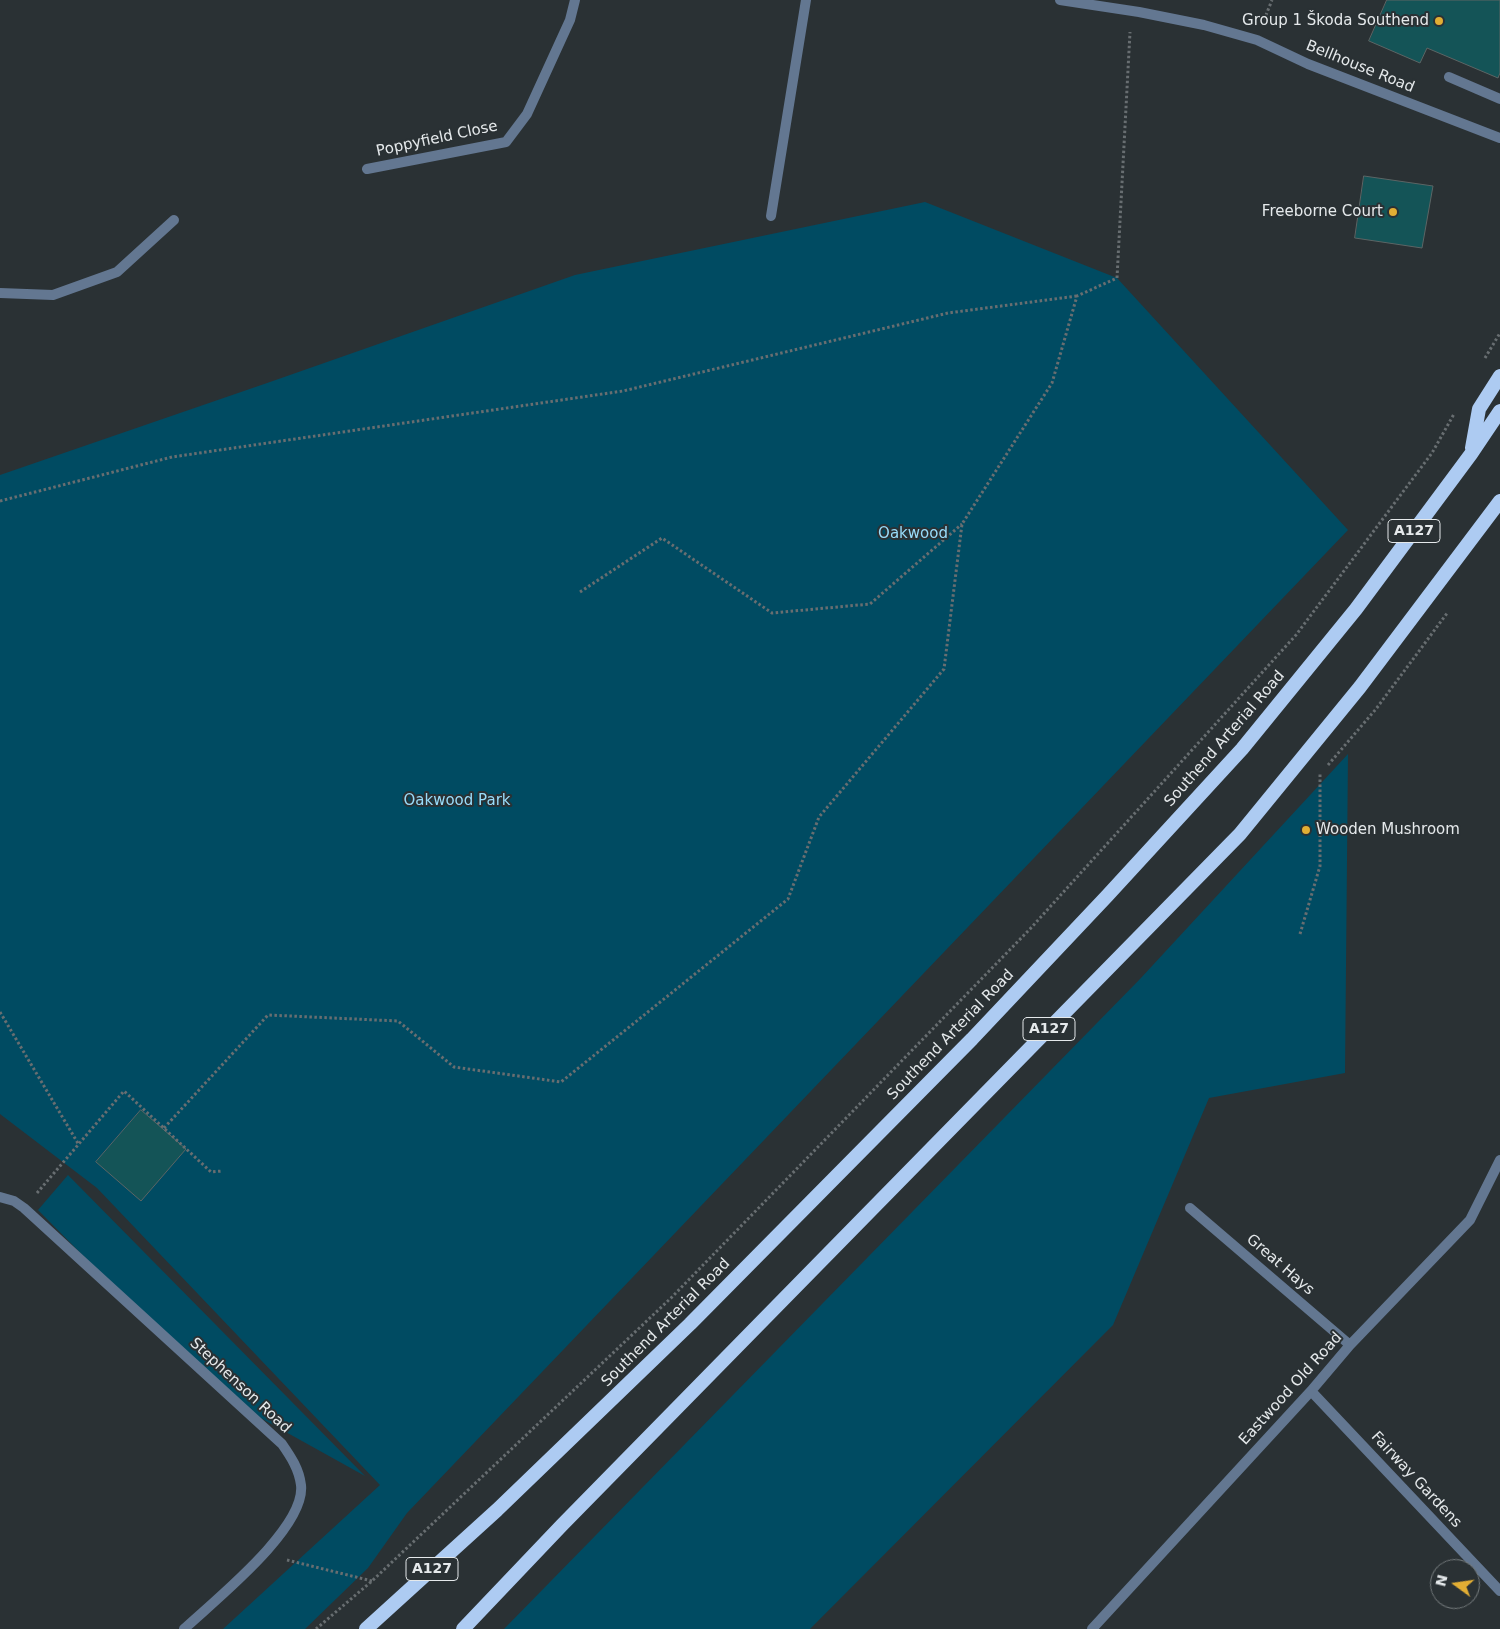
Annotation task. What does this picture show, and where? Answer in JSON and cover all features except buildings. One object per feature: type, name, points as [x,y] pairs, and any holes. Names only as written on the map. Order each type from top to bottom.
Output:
[{"type":"highway","points":[[1471,454],[1479,409],[1500,376]]},
{"type":"highway","name":"Southend Arterial Road","points":[[366,1629],[498,1510],[690,1324],[972,1039],[1100,903],[1242,749],[1356,609],[1471,454],[1500,411]]},
{"type":"highway","name":"A127","points":[[463,1629],[562,1525],[1240,834],[1360,687],[1500,501]]},
{"type":"street","name":"Poppyfield Close","points":[[366,168],[506,142],[527,114],[570,20],[575,0]]},
{"type":"street","points":[[771,216],[806,0]]},
{"type":"street","name":"Bellhouse Road","points":[[1060,0],[1099,3],[1204,25],[1257,40],[1308,64],[1500,138]]},
{"type":"street","points":[[1449,77],[1500,99]]},
{"type":"street","points":[[0,293],[53,295],[117,272],[174,220]]},
{"type":"street","name":"Eastwood Old Road","points":[[1092,1629],[1311,1391],[1350,1345],[1470,1220],[1500,1160]]},
{"type":"street","name":"Stephenson Road","points":[[0,1197],[14,1201],[24,1208],[282,1444],[295,1463],[301,1486],[297,1510],[285,1530],[264,1554],[184,1629]]},
{"type":"street","name":"Great Hays","points":[[1190,1208],[1350,1345]]},
{"type":"street","name":"Fairway Gardens","points":[[1311,1391],[1500,1590]]},
{"type":"path","points":[[0,501],[172,457],[623,391],[948,313],[1077,296],[1116,278],[1131,11]]},
{"type":"path","points":[[580,592],[662,538],[772,613],[870,604],[962,524],[1052,383],[1077,296]]},
{"type":"path","points":[[1482,362],[1500,333]]},
{"type":"path","points":[[316,1629],[372,1581],[671,1298],[1030,929],[1296,635],[1432,453],[1455,412]]},
{"type":"path","points":[[164,1128],[268,1015],[398,1021],[454,1067],[561,1082],[788,899],[819,817],[944,669],[962,524]]},
{"type":"path","points":[[1300,934],[1320,866],[1320,774]]},
{"type":"path","points":[[0,1012],[79,1144]]},
{"type":"path","points":[[24,1208],[124,1091],[211,1172],[222,1171]]},
{"type":"path","points":[[264,1554],[372,1581]]},
{"type":"green space","name":"Oakwood Park","points":[[925,202],[1117,278],[1348,530],[407,1513],[368,1568],[305,1629],[223,1629],[380,1485],[97,1188],[0,1114],[0,475],[575,275]]},
{"type":"green space","points":[[1348,754],[1345,1073],[1209,1098],[1113,1325],[810,1629],[504,1629],[1140,979]]},
{"type":"green space","points":[[68,1175],[365,1476],[239,1406],[127,1300],[38,1210]]},
{"type":"place","name":"Group 1 Škoda Southend","points":[[1439,21]]},
{"type":"place","name":"Freeborne Court","points":[[1393,212]]},
{"type":"place","name":"Wooden Mushroom","points":[[1306,830]]},
{"type":"park label","name":"Oakwood","points":[[913,534]]}]
